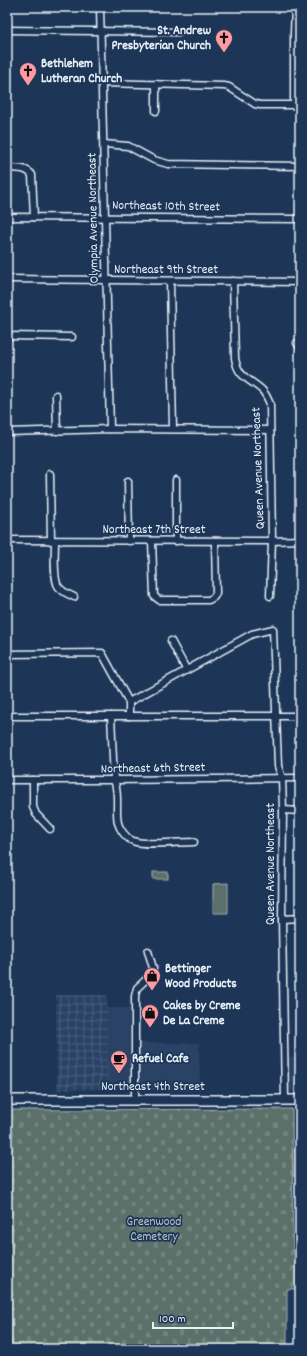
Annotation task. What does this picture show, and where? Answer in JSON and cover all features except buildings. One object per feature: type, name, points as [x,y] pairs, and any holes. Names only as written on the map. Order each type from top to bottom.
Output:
[{"type":"main road","name":"Northeast 4th Street","points":[[7,1100],[300,1100]]},
{"type":"street","name":"Olympia Avenue Northeast","points":[[100,7],[110,429]]},
{"type":"street","points":[[102,83],[224,86],[229,87],[255,104],[297,105],[297,34],[295,7]]},
{"type":"street","points":[[7,30],[178,32]]},
{"type":"street","points":[[156,84],[156,111]]},
{"type":"street","points":[[104,144],[128,146],[154,160],[168,164],[300,166]]},
{"type":"street","points":[[7,168],[28,170],[32,176],[34,217]]},
{"type":"street","name":"Northeast 10th Street","points":[[7,217],[300,220]]},
{"type":"street","name":"Northeast 9th Street","points":[[7,279],[170,282],[300,282]]},
{"type":"street","name":"Queen Avenue Northeast","points":[[233,281],[236,367],[243,376],[263,391],[270,404],[272,541],[270,596]]},
{"type":"street","points":[[170,282],[173,429]]},
{"type":"street","points":[[7,336],[72,337]]},
{"type":"street","points":[[56,395],[57,431]]},
{"type":"street","points":[[7,432],[110,429],[270,430]]},
{"type":"street","points":[[50,474],[56,578],[58,586],[64,593],[74,597]]},
{"type":"street","points":[[176,480],[176,541]]},
{"type":"street","points":[[128,481],[129,541]]},
{"type":"street","name":"Northeast 7th Street","points":[[7,540],[300,540]]},
{"type":"street","points":[[152,541],[153,594],[156,598],[159,600],[209,600],[214,597],[216,593],[214,541]]},
{"type":"street","name":"Queen Avenue Northeast","points":[[186,669],[252,634],[273,629],[278,766],[282,778],[283,810],[282,919],[285,1100]]},
{"type":"street","points":[[129,702],[186,669],[171,641]]},
{"type":"street","points":[[7,654],[102,653],[129,702],[129,716]]},
{"type":"street","points":[[7,716],[300,716]]},
{"type":"street","points":[[111,716],[114,780],[117,788],[118,823],[122,831],[128,839],[135,842],[194,842]]},
{"type":"street","name":"Northeast 6th Street","points":[[7,780],[300,778]]},
{"type":"street","points":[[33,780],[33,807],[36,814],[50,829]]},
{"type":"street","points":[[283,810],[300,811]]},
{"type":"street","points":[[282,919],[300,918]]},
{"type":"street","points":[[135,1100],[135,996],[137,988],[152,974],[153,968],[148,951]]},
{"type":"shaded area","points":[[56,995],[107,995],[108,1089],[57,1090]]},
{"type":"shaded area","points":[[107,1008],[129,1008],[130,1089],[108,1089]]},
{"type":"shaded area","points":[[140,1043],[199,1043],[200,1091],[141,1090]]},
{"type":"shaded area","points":[[288,1057],[300,1057],[300,1093],[294,1093],[289,1088]]},
{"type":"shaded area","points":[[292,1109],[300,1109],[300,1150],[292,1150]]},
{"type":"green space","points":[[153,872],[168,872],[168,879],[153,879]]},
{"type":"green space","points":[[228,883],[228,913],[213,913],[213,884]]},
{"type":"green space","name":"Greenwood Cemetery","points":[[292,1109],[293,1252],[300,1252],[300,1289],[287,1289],[287,1349],[7,1349],[7,1110]]},
{"type":"green space","points":[[292,1150],[300,1150],[300,1176],[293,1176]]},
{"type":"place","name":"St. Andrew Presbyterian Church","points":[[224,53]]},
{"type":"place","name":"Bethlehem Lutheran Church","points":[[28,86]]},
{"type":"place","name":"Bettinger Wood Products","points":[[152,991]]},
{"type":"place","name":"Cakes by Creme De La Creme","points":[[150,1028]]},
{"type":"place","name":"Refuel Cafe","points":[[119,1074]]}]
